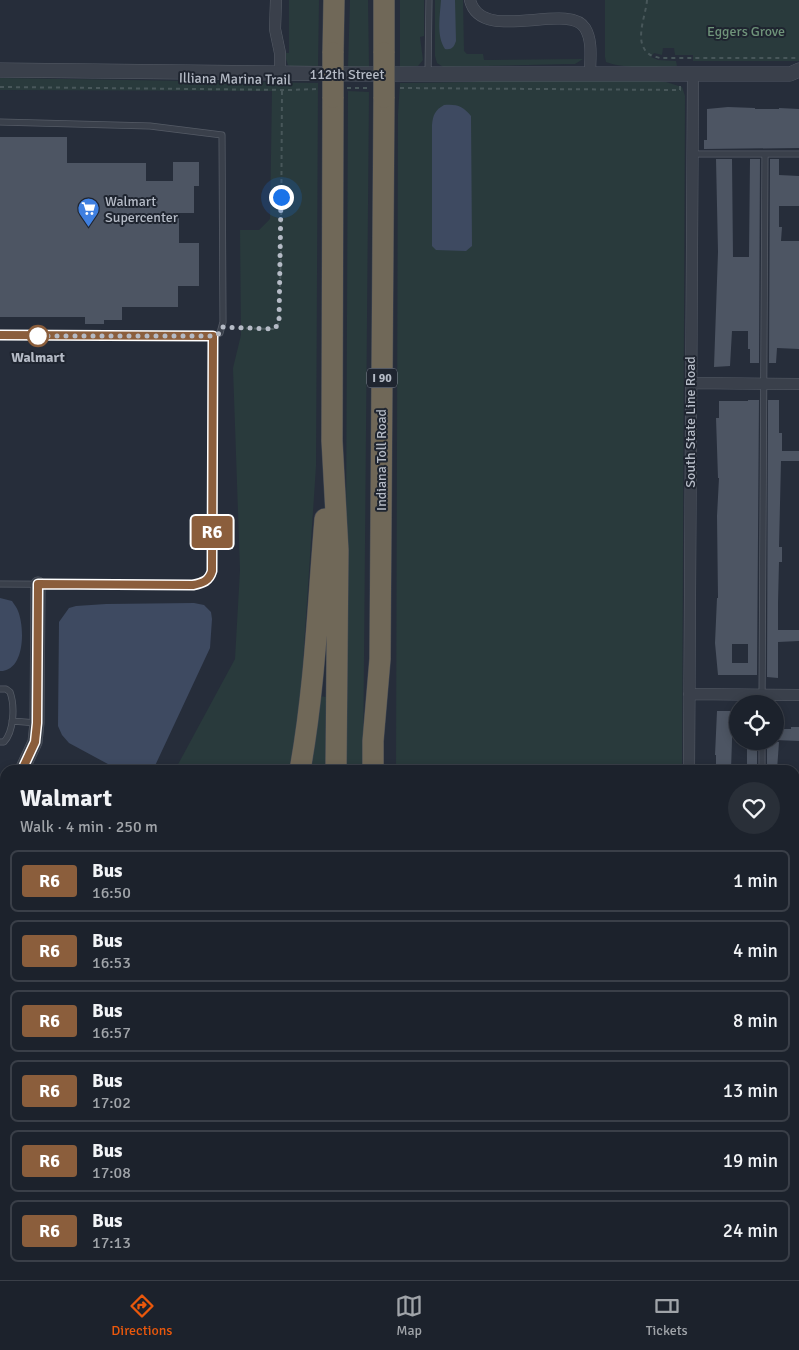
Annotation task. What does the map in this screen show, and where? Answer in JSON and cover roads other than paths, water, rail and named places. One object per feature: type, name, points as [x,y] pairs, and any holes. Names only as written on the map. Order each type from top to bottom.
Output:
[{"type":"highway","points":[[334,0],[331,91],[332,441],[338,550],[336,765]]},
{"type":"highway","name":"Indiana Toll Road","points":[[373,765],[373,741],[380,659],[384,0]]},
{"type":"highway","points":[[301,765],[306,738],[314,664],[332,441]]},
{"type":"highway","points":[[380,659],[386,765]]},
{"type":"street","points":[[276,0],[276,29],[280,53],[280,73]]},
{"type":"street","points":[[470,0],[472,8],[478,15],[493,21],[573,20],[584,26],[590,41],[590,74]]},
{"type":"street","name":"112th Street","points":[[0,70],[428,74],[796,74]]},
{"type":"street","name":"South State Line Road","points":[[689,765],[693,73]]},
{"type":"street","points":[[690,383],[799,384]]},
{"type":"street","points":[[24,765],[35,742],[37,723],[38,584]]},
{"type":"street","points":[[689,694],[729,697]]},
{"type":"street","points":[[784,696],[799,694]]},
{"type":"lane","points":[[428,74],[429,0]]},
{"type":"lane","points":[[0,122],[150,126],[222,135],[224,322],[220,333],[213,336],[0,335]]},
{"type":"lane","points":[[692,154],[799,154]]},
{"type":"lane","points":[[762,695],[765,154]]},
{"type":"lane","points":[[0,584],[193,585],[201,583],[210,577],[212,571],[213,336]]},
{"type":"lane","points":[[0,689],[6,689],[10,692],[12,721],[9,736],[4,742],[0,742]]},
{"type":"lane","points":[[12,721],[37,723]]},
{"type":"lane","points":[[762,750],[762,765]]},
{"type":"water","points":[[441,0],[455,0],[456,41],[449,49],[445,49],[440,38]]},
{"type":"water","points":[[444,105],[459,106],[471,116],[472,246],[466,251],[436,250],[432,246],[432,125],[435,113]]},
{"type":"water","points":[[0,598],[12,601],[17,609],[22,628],[22,637],[19,656],[14,664],[8,669],[0,671]]},
{"type":"water","points":[[194,603],[204,605],[211,612],[210,648],[155,765],[110,765],[69,743],[62,735],[58,726],[59,622],[69,608],[106,604]]},
{"type":"place","name":"Walmart Supercenter","points":[[89,228]]},
{"type":"place","name":"Walmart","points":[[38,336]]},
{"type":"park label","name":"Eggers Grove","points":[[746,31]]}]
